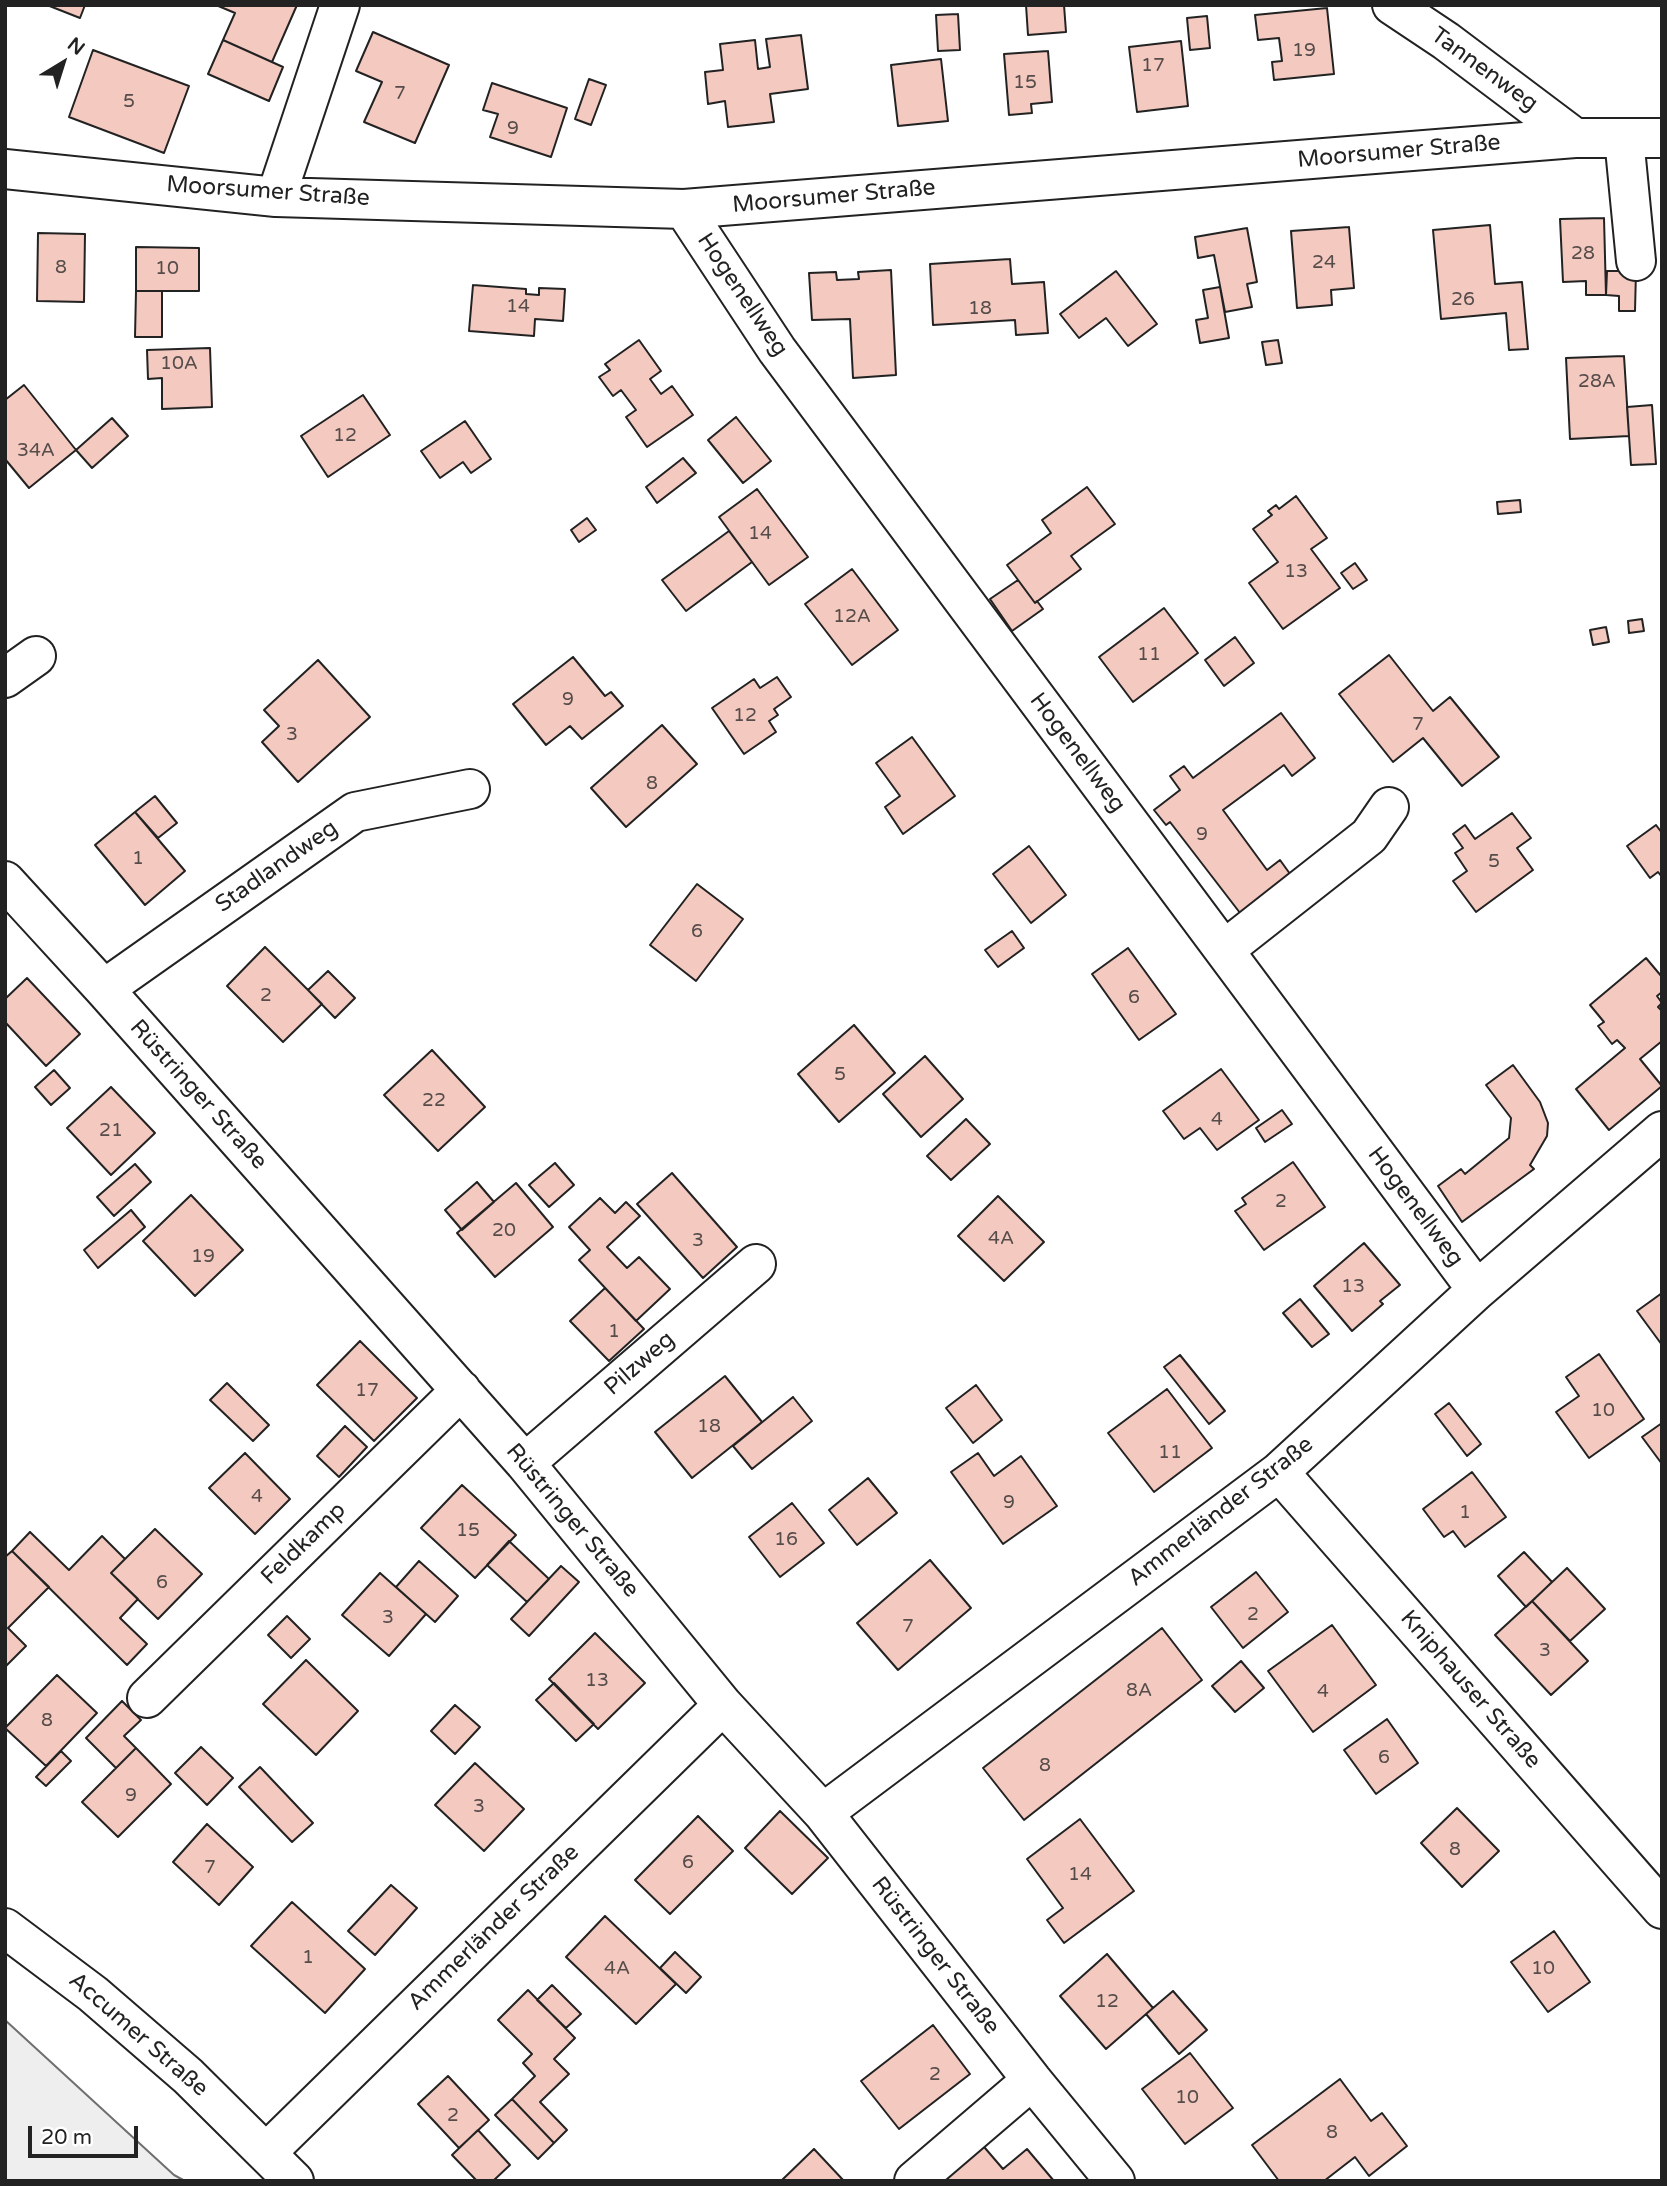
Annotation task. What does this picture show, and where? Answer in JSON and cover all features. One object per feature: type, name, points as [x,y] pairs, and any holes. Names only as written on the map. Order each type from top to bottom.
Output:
[{"type":"street","points":[[276,197],[340,5]]},
{"type":"street","name":"Tannenweg","points":[[1392,5],[1446,41],[1574,138]]},
{"type":"street","name":"Moorsumer Straße","points":[[5,169],[276,197],[684,209],[1574,138],[1662,138]]},
{"type":"street","points":[[1624,138],[1636,261]]},
{"type":"street","name":"Hogenellweg","points":[[684,209],[777,350],[1477,1290]]},
{"type":"street","points":[[5,678],[36,656]]},
{"type":"street","name":"Stadlandweg","points":[[104,989],[355,812],[470,789]]},
{"type":"street","points":[[1224,950],[1369,836],[1389,807]]},
{"type":"street","name":"Rüstringer Straße","points":[[5,881],[525,1463],[723,1705],[823,1813],[1032,2080],[1115,2181]]},
{"type":"street","name":"Ammerländer Straße","points":[[823,1813],[1279,1472],[1477,1290],[1662,1131]]},
{"type":"street","name":"Pilzweg","points":[[525,1463],[756,1265]]},
{"type":"street","name":"Feldkamp","points":[[147,1699],[461,1390]]},
{"type":"street","name":"Kniphauser Straße","points":[[1279,1472],[1662,1909]]},
{"type":"street","name":"Ammerländer Straße","points":[[267,2152],[723,1705]]},
{"type":"street","name":"Accumer Straße","points":[[5,1928],[53,1962],[188,2076],[267,2152],[293,2181]]},
{"type":"street","points":[[914,2181],[1032,2080]]},
{"type":"shaded area","points":[[5,2020],[174,2175],[185,2181],[5,2181]]},
{"type":"building","points":[[47,5],[85,5],[80,18]]},
{"type":"building","points":[[216,5],[297,5],[272,62],[223,40],[235,13]]},
{"type":"building","points":[[1026,5],[1064,5],[1066,32],[1028,35]]},
{"type":"building","points":[[1327,8],[1334,74],[1274,80],[1272,62],[1282,61],[1279,38],[1258,40],[1255,15]]},
{"type":"building","points":[[958,14],[960,50],[938,51],[936,15]]},
{"type":"building","points":[[1207,16],[1210,48],[1190,50],[1187,18]]},
{"type":"building","points":[[373,32],[449,65],[415,143],[364,122],[382,82],[356,71]]},
{"type":"building","points":[[801,35],[808,89],[770,94],[774,122],[728,127],[725,101],[708,104],[705,72],[723,70],[720,44],[755,40],[758,69],[770,67],[766,39]]},
{"type":"building","points":[[223,40],[283,67],[269,101],[208,74]]},
{"type":"building","points":[[1181,41],[1188,106],[1137,112],[1129,47]]},
{"type":"building","points":[[93,50],[189,86],[164,153],[69,117]]},
{"type":"building","points":[[1048,51],[1052,102],[1031,104],[1032,113],[1009,115],[1004,54]]},
{"type":"building","points":[[941,59],[948,121],[898,126],[891,65]]},
{"type":"building","points":[[589,79],[606,85],[591,125],[575,119]]},
{"type":"building","points":[[492,83],[567,108],[551,157],[490,137],[498,114],[483,110]]},
{"type":"building","points":[[1604,218],[1606,295],[1586,295],[1586,281],[1563,282],[1560,219]]},
{"type":"building","points":[[1490,225],[1495,284],[1522,282],[1528,349],[1509,350],[1506,313],[1441,319],[1433,230]]},
{"type":"building","points":[[1349,227],[1354,288],[1331,290],[1332,305],[1297,308],[1291,231]]},
{"type":"building","points":[[1247,228],[1257,282],[1247,284],[1252,307],[1225,312],[1214,255],[1198,258],[1195,237]]},
{"type":"building","points":[[38,233],[85,234],[84,302],[37,301]]},
{"type":"building","points":[[136,247],[199,248],[199,291],[136,291]]},
{"type":"building","points":[[1010,259],[1012,284],[1044,282],[1048,333],[1016,335],[1015,320],[933,325],[930,264]]},
{"type":"building","points":[[891,270],[896,375],[853,378],[850,319],[812,320],[809,273],[836,272],[837,280],[859,279],[858,272]]},
{"type":"building","points":[[1116,271],[1157,324],[1128,346],[1106,318],[1079,338],[1060,314]]},
{"type":"building","points":[[1607,271],[1636,271],[1635,311],[1619,311],[1619,296],[1606,295]]},
{"type":"building","points":[[473,285],[526,289],[526,294],[539,295],[539,288],[565,289],[563,321],[535,319],[534,336],[469,331]]},
{"type":"building","points":[[1220,287],[1229,338],[1200,343],[1196,320],[1208,318],[1203,290]]},
{"type":"building","points":[[136,291],[162,291],[162,337],[135,337]]},
{"type":"building","points":[[639,340],[661,371],[650,379],[661,394],[672,386],[693,415],[647,447],[626,417],[636,410],[621,390],[613,396],[599,377],[610,370],[605,364]]},
{"type":"building","points":[[1278,340],[1282,363],[1266,365],[1262,342]]},
{"type":"building","points":[[210,348],[212,407],[162,409],[162,378],[148,379],[147,350]]},
{"type":"building","points":[[1624,356],[1629,436],[1570,439],[1566,358]]},
{"type":"building","points":[[24,385],[76,450],[29,488],[5,459],[5,400]]},
{"type":"building","points":[[363,395],[390,435],[328,477],[301,436]]},
{"type":"building","points":[[1652,405],[1656,464],[1631,465],[1627,407]]},
{"type":"building","points":[[736,417],[771,461],[743,483],[708,440]]},
{"type":"building","points":[[112,418],[128,436],[92,468],[76,450]]},
{"type":"building","points":[[465,421],[491,459],[471,473],[463,462],[440,478],[421,451]]},
{"type":"building","points":[[683,458],[696,473],[657,503],[646,487]]},
{"type":"building","points":[[1087,487],[1115,524],[1071,556],[1081,569],[1035,603],[1007,565],[1051,533],[1042,520]]},
{"type":"building","points":[[757,489],[808,557],[769,585],[719,517]]},
{"type":"building","points":[[1296,496],[1327,538],[1311,549],[1340,588],[1283,629],[1249,583],[1278,562],[1253,529],[1272,515],[1268,511],[1276,505],[1279,509]]},
{"type":"building","points":[[1520,500],[1521,512],[1498,514],[1497,502]]},
{"type":"building","points":[[587,518],[596,530],[579,542],[571,530]]},
{"type":"building","points":[[729,531],[752,562],[686,611],[662,580]]},
{"type":"building","points":[[1355,563],[1367,580],[1353,589],[1341,573]]},
{"type":"building","points":[[852,569],[898,630],[852,665],[805,604]]},
{"type":"building","points":[[1018,580],[1035,603],[1037,601],[1043,609],[1012,631],[990,599]]},
{"type":"building","points":[[1164,608],[1198,653],[1133,702],[1099,657]]},
{"type":"building","points":[[1642,619],[1644,631],[1629,633],[1628,621]]},
{"type":"building","points":[[1606,627],[1609,642],[1593,645],[1590,630]]},
{"type":"building","points":[[1235,637],[1254,663],[1224,686],[1205,660]]},
{"type":"building","points":[[1389,655],[1433,711],[1450,697],[1499,757],[1462,786],[1423,738],[1393,762],[1339,694]]},
{"type":"building","points":[[573,657],[605,696],[611,692],[623,706],[582,739],[570,726],[546,745],[513,704]]},
{"type":"building","points":[[318,660],[370,717],[298,782],[262,742],[279,726],[264,710]]},
{"type":"building","points":[[777,677],[791,697],[774,709],[778,715],[769,721],[776,732],[744,754],[712,708],[754,679],[760,688]]},
{"type":"building","points":[[1281,713],[1315,758],[1292,776],[1284,765],[1223,810],[1267,870],[1280,860],[1298,885],[1247,922],[1170,822],[1166,825],[1154,810],[1180,790],[1170,776],[1184,766],[1193,778]]},
{"type":"building","points":[[662,725],[697,764],[626,827],[591,788]]},
{"type":"building","points":[[912,737],[955,796],[903,834],[885,807],[900,796],[876,763]]},
{"type":"building","points":[[155,796],[177,823],[158,838],[135,812]]},
{"type":"building","points":[[135,812],[185,871],[145,905],[95,845]]},
{"type":"building","points":[[1512,813],[1531,838],[1517,848],[1533,870],[1476,912],[1453,881],[1467,871],[1455,853],[1463,848],[1453,834],[1465,825],[1475,839]]},
{"type":"building","points":[[1656,825],[1662,833],[1662,877],[1658,872],[1650,878],[1627,846]]},
{"type":"building","points":[[1029,846],[1066,895],[1031,923],[993,874]]},
{"type":"building","points":[[697,884],[743,919],[696,981],[650,945]]},
{"type":"building","points":[[1012,931],[1024,948],[998,967],[985,950]]},
{"type":"building","points":[[265,947],[322,1004],[283,1042],[227,986]]},
{"type":"building","points":[[1128,948],[1176,1014],[1139,1040],[1092,974]]},
{"type":"building","points":[[1646,958],[1662,977],[1662,992],[1657,996],[1662,1003],[1658,1007],[1662,1011],[1662,1041],[1640,1059],[1662,1086],[1609,1130],[1576,1089],[1625,1048],[1617,1040],[1612,1044],[1598,1026],[1604,1022],[1590,1005]]},
{"type":"building","points":[[328,971],[355,998],[335,1018],[308,990]]},
{"type":"building","points":[[27,978],[80,1034],[46,1066],[5,1022],[5,999]]},
{"type":"building","points":[[854,1025],[895,1073],[839,1122],[798,1074]]},
{"type":"building","points":[[432,1050],[485,1107],[438,1151],[384,1095]]},
{"type":"building","points":[[925,1056],[963,1099],[921,1137],[883,1094]]},
{"type":"building","points":[[1513,1065],[1540,1102],[1548,1123],[1547,1136],[1530,1165],[1534,1169],[1462,1222],[1438,1186],[1461,1169],[1465,1174],[1509,1138],[1511,1118],[1486,1085]]},
{"type":"building","points":[[1221,1069],[1259,1120],[1217,1150],[1200,1128],[1184,1139],[1163,1111]]},
{"type":"building","points":[[54,1070],[70,1088],[51,1105],[35,1087]]},
{"type":"building","points":[[111,1087],[155,1133],[111,1175],[67,1128]]},
{"type":"building","points":[[1282,1110],[1292,1124],[1265,1142],[1256,1128]]},
{"type":"building","points":[[966,1119],[990,1144],[951,1180],[927,1156]]},
{"type":"building","points":[[1293,1162],[1325,1207],[1264,1250],[1235,1211],[1246,1204],[1242,1198]]},
{"type":"building","points":[[555,1163],[574,1185],[549,1207],[529,1185]]},
{"type":"building","points":[[135,1164],[151,1182],[114,1216],[97,1197]]},
{"type":"building","points":[[672,1173],[737,1247],[703,1278],[637,1204]]},
{"type":"building","points":[[477,1182],[494,1202],[462,1230],[445,1210]]},
{"type":"building","points":[[516,1183],[553,1227],[495,1277],[457,1233]]},
{"type":"building","points":[[191,1195],[243,1250],[195,1296],[143,1241]]},
{"type":"building","points":[[998,1196],[1044,1242],[1004,1281],[958,1236]]},
{"type":"building","points":[[600,1198],[615,1213],[626,1202],[640,1216],[607,1247],[627,1268],[639,1257],[670,1289],[636,1321],[579,1260],[590,1250],[569,1227]]},
{"type":"building","points":[[131,1210],[145,1227],[98,1268],[84,1250]]},
{"type":"building","points":[[1364,1243],[1400,1285],[1380,1301],[1383,1304],[1352,1331],[1314,1286]]},
{"type":"building","points":[[605,1288],[644,1329],[609,1361],[570,1321]]},
{"type":"building","points":[[1662,1293],[1662,1345],[1637,1311]]},
{"type":"building","points":[[1300,1299],[1329,1334],[1312,1347],[1283,1313]]},
{"type":"building","points":[[360,1341],[417,1398],[374,1441],[317,1385]]},
{"type":"building","points":[[1599,1354],[1644,1419],[1589,1458],[1556,1412],[1579,1396],[1566,1377]]},
{"type":"building","points":[[1180,1355],[1225,1411],[1209,1424],[1164,1367]]},
{"type":"building","points":[[725,1376],[762,1422],[692,1478],[655,1432]]},
{"type":"building","points":[[227,1383],[269,1425],[253,1441],[210,1400]]},
{"type":"building","points":[[976,1385],[1002,1420],[973,1443],[946,1408]]},
{"type":"building","points":[[1167,1389],[1212,1448],[1154,1492],[1108,1433]]},
{"type":"building","points":[[793,1397],[812,1421],[752,1469],[733,1446]]},
{"type":"building","points":[[1449,1403],[1481,1444],[1467,1456],[1435,1414]]},
{"type":"building","points":[[1662,1423],[1662,1464],[1642,1437]]},
{"type":"building","points":[[345,1426],[367,1447],[339,1477],[317,1456]]},
{"type":"building","points":[[245,1453],[290,1499],[255,1534],[209,1488]]},
{"type":"building","points":[[978,1453],[994,1476],[1021,1456],[1057,1506],[1003,1544],[951,1472]]},
{"type":"building","points":[[1472,1472],[1506,1517],[1465,1547],[1453,1531],[1444,1537],[1423,1509]]},
{"type":"building","points":[[868,1478],[897,1513],[857,1545],[829,1510]]},
{"type":"building","points":[[462,1485],[516,1535],[475,1578],[421,1528]]},
{"type":"building","points":[[792,1503],[824,1543],[780,1577],[749,1537]]},
{"type":"building","points":[[155,1529],[202,1574],[158,1619],[111,1573]]},
{"type":"building","points":[[30,1532],[69,1570],[102,1536],[125,1559],[111,1573],[138,1599],[120,1618],[147,1644],[127,1665],[12,1551]]},
{"type":"building","points":[[509,1541],[549,1579],[527,1602],[487,1565]]},
{"type":"building","points":[[12,1551],[49,1587],[8,1628],[26,1646],[5,1667],[5,1557]]},
{"type":"building","points":[[1524,1552],[1552,1582],[1526,1607],[1498,1576]]},
{"type":"building","points":[[930,1560],[971,1608],[898,1670],[857,1623]]},
{"type":"building","points":[[419,1561],[458,1596],[435,1622],[396,1587]]},
{"type":"building","points":[[561,1566],[579,1582],[529,1636],[511,1619]]},
{"type":"building","points":[[1567,1568],[1605,1609],[1570,1641],[1532,1601]]},
{"type":"building","points":[[1256,1572],[1288,1612],[1243,1648],[1211,1607]]},
{"type":"building","points":[[380,1573],[426,1614],[389,1656],[342,1615]]},
{"type":"building","points":[[1532,1601],[1588,1661],[1551,1695],[1495,1635]]},
{"type":"building","points":[[287,1616],[310,1639],[291,1658],[268,1635]]},
{"type":"building","points":[[1332,1625],[1376,1685],[1313,1732],[1268,1671]]},
{"type":"building","points":[[1162,1628],[1202,1680],[1024,1820],[983,1768]]},
{"type":"building","points":[[595,1633],[645,1683],[598,1729],[549,1679]]},
{"type":"building","points":[[306,1660],[358,1711],[316,1755],[263,1704]]},
{"type":"building","points":[[1241,1661],[1264,1688],[1235,1712],[1212,1686]]},
{"type":"building","points":[[57,1675],[97,1713],[46,1766],[5,1728]]},
{"type":"building","points":[[554,1683],[594,1724],[576,1741],[536,1700]]},
{"type":"building","points":[[122,1701],[141,1720],[124,1736],[136,1748],[116,1768],[86,1738]]},
{"type":"building","points":[[455,1705],[480,1727],[455,1754],[431,1731]]},
{"type":"building","points":[[1387,1719],[1418,1763],[1376,1794],[1344,1750]]},
{"type":"building","points":[[201,1747],[233,1778],[207,1805],[175,1773]]},
{"type":"building","points":[[136,1748],[171,1784],[118,1837],[82,1802]]},
{"type":"building","points":[[61,1751],[71,1761],[46,1786],[36,1777]]},
{"type":"building","points":[[475,1763],[524,1809],[484,1851],[435,1805]]},
{"type":"building","points":[[260,1767],[313,1823],[292,1842],[239,1787]]},
{"type":"building","points":[[1457,1808],[1499,1851],[1462,1887],[1421,1843]]},
{"type":"building","points":[[780,1811],[828,1858],[792,1894],[745,1848]]},
{"type":"building","points":[[698,1816],[733,1851],[670,1914],[635,1880]]},
{"type":"building","points":[[1080,1819],[1134,1891],[1064,1943],[1047,1920],[1063,1908],[1027,1859]]},
{"type":"building","points":[[207,1824],[253,1867],[219,1905],[173,1862]]},
{"type":"building","points":[[391,1885],[417,1908],[375,1955],[348,1931]]},
{"type":"building","points":[[292,1902],[365,1969],[325,2013],[251,1946]]},
{"type":"building","points":[[605,1916],[676,1984],[636,2024],[566,1957]]},
{"type":"building","points":[[1554,1931],[1590,1982],[1548,2012],[1511,1962]]},
{"type":"building","points":[[675,1952],[701,1977],[686,1993],[660,1968]]},
{"type":"building","points":[[1107,1954],[1153,2008],[1106,2049],[1060,1996]]},
{"type":"building","points":[[552,1985],[581,2014],[566,2028],[537,2000]]},
{"type":"building","points":[[528,1990],[575,2038],[554,2059],[569,2074],[540,2102],[567,2130],[554,2143],[512,2099],[535,2076],[523,2063],[532,2054],[498,2020]]},
{"type":"building","points":[[1173,1991],[1207,2030],[1179,2054],[1146,2014]]},
{"type":"building","points":[[933,2025],[970,2074],[899,2129],[861,2081]]},
{"type":"building","points":[[1190,2053],[1233,2108],[1185,2144],[1142,2089]]},
{"type":"building","points":[[448,2076],[489,2120],[459,2148],[418,2104]]},
{"type":"building","points":[[1340,2079],[1371,2121],[1382,2113],[1407,2146],[1369,2176],[1355,2157],[1324,2181],[1279,2181],[1252,2145]]},
{"type":"building","points":[[512,2099],[554,2143],[538,2159],[495,2115]]},
{"type":"building","points":[[478,2130],[510,2165],[493,2181],[477,2181],[452,2155]]},
{"type":"building","points":[[979,2141],[1003,2169],[1027,2149],[1054,2181],[932,2181]]},
{"type":"building","points":[[814,2149],[844,2181],[781,2181]]}]
